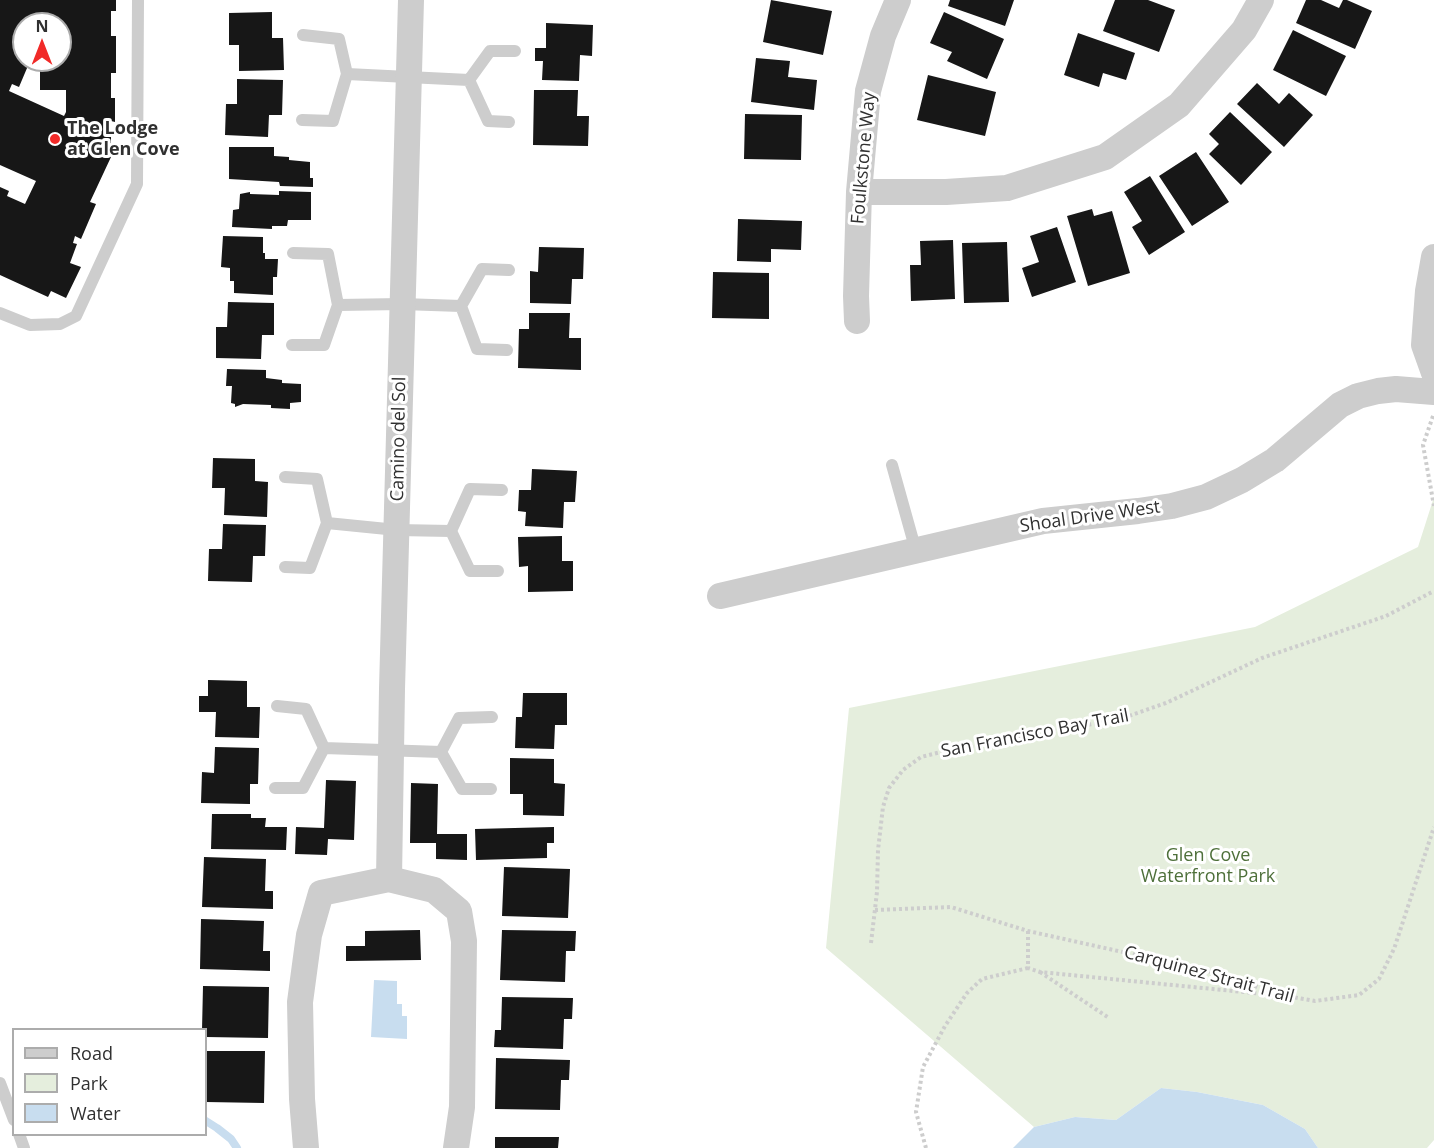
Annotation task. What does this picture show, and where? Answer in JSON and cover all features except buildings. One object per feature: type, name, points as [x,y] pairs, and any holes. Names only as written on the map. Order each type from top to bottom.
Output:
[{"type":"street","name":"Camino del Sol","points":[[389,879],[411,0]]},
{"type":"street","name":"Foulkstone Way","points":[[857,321],[859,192],[868,91],[883,36],[898,0]]},
{"type":"street","points":[[859,192],[946,192],[1007,188],[1105,157],[1179,105],[1245,30],[1261,0]]},
{"type":"street","points":[[1434,257],[1428,291],[1424,345],[1434,373]]},
{"type":"street","name":"Shoal Drive West","points":[[720,596],[1043,521],[1172,506],[1206,497],[1242,480],[1275,460],[1321,419],[1340,405],[1358,396],[1396,389],[1434,392]]},
{"type":"street","points":[[306,1148],[302,1100],[300,1002],[309,935],[321,893],[389,879],[434,890],[459,910],[464,941],[462,1107],[456,1148]]},
{"type":"lane","points":[[0,313],[30,325],[60,324],[76,316],[137,184],[138,0]]},
{"type":"lane","points":[[302,120],[333,121],[347,74],[339,39],[303,35]]},
{"type":"lane","points":[[469,80],[489,51],[516,51]]},
{"type":"lane","points":[[347,74],[469,80]]},
{"type":"lane","points":[[469,80],[488,121],[509,122]]},
{"type":"lane","points":[[292,345],[324,345],[338,305],[328,254],[293,253]]},
{"type":"lane","points":[[507,350],[477,349],[461,306],[482,269],[509,270]]},
{"type":"lane","points":[[338,305],[461,306]]},
{"type":"lane","points":[[892,465],[916,551]]},
{"type":"lane","points":[[285,477],[317,479],[327,523],[310,568],[285,567]]},
{"type":"lane","points":[[498,571],[470,571],[451,531],[470,489],[502,490]]},
{"type":"lane","points":[[327,523],[397,530],[451,531]]},
{"type":"lane","points":[[277,706],[306,709],[324,748]]},
{"type":"lane","points":[[441,752],[459,718],[492,717]]},
{"type":"lane","points":[[324,748],[441,752]]},
{"type":"lane","points":[[275,788],[303,788],[324,748]]},
{"type":"lane","points":[[441,752],[462,789],[491,789]]},
{"type":"lane","points":[[0,1083],[12,1115]]},
{"type":"path","points":[[1434,413],[1424,445],[1434,506]]},
{"type":"path","name":"San Francisco Bay Trail","points":[[872,943],[883,807],[889,788],[903,770],[921,758],[945,751],[1120,719],[1166,703],[1262,658],[1386,616],[1434,591]]},
{"type":"path","name":"Carquinez Strait Trail","points":[[875,910],[951,907],[1028,931],[1216,973],[1281,995],[1315,1001],[1359,995],[1379,979],[1398,938],[1434,826]]},
{"type":"path","points":[[1028,931],[1028,968]]},
{"type":"path","points":[[927,1148],[916,1112],[923,1067],[945,1026],[967,993],[982,979],[1028,968],[1040,972],[1281,995]]},
{"type":"path","points":[[1040,972],[1109,1018]]},
{"type":"green space","name":"Glen Cove Waterfront Park","points":[[1434,497],[1434,1140],[1427,1148],[1318,1148],[1305,1129],[1263,1105],[1197,1092],[1161,1088],[1116,1120],[1075,1117],[1034,1127],[826,948],[849,708],[1255,627],[1418,547]]},
{"type":"water","points":[[374,980],[397,981],[397,1004],[402,1004],[402,1016],[407,1016],[407,1039],[371,1037]]},
{"type":"water","points":[[1161,1088],[1197,1092],[1263,1105],[1305,1129],[1318,1148],[1013,1148],[1034,1127],[1075,1117],[1116,1120]]},
{"type":"waterway","points":[[207,1122],[231,1139],[237,1148]]},
{"type":"place","name":"The Lodge at Glen Cove","points":[[55,139]]}]
